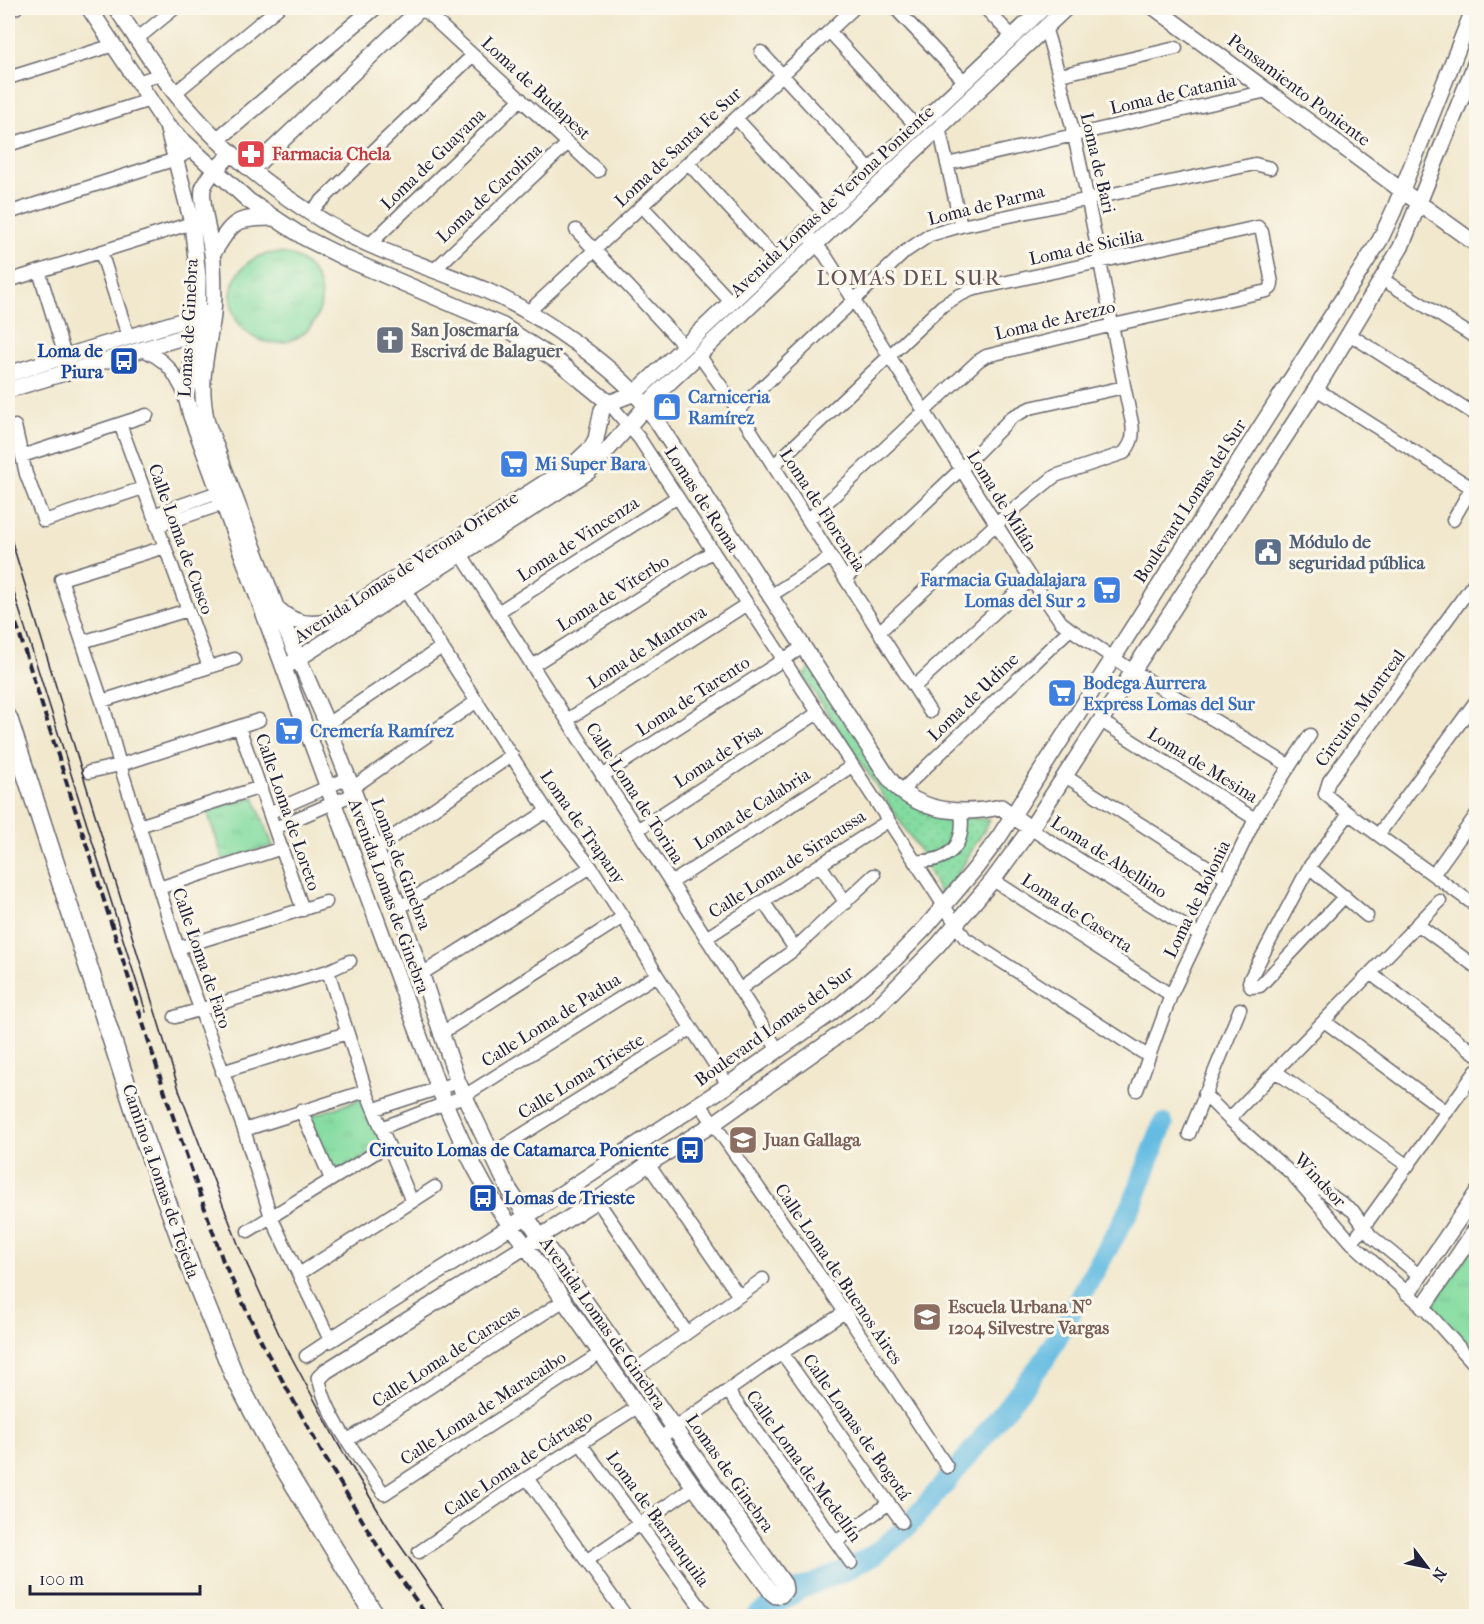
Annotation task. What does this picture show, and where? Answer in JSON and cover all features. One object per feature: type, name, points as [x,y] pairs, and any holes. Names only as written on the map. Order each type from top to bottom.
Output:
[{"type":"main road","name":"Camino a Lomas de Tejeda","points":[[8,718],[144,1139],[195,1279],[234,1376],[274,1450],[375,1617]]},
{"type":"street","points":[[8,10],[16,8]]},
{"type":"street","name":"Lomas de Roma","points":[[89,8],[167,126],[249,201],[305,238],[349,260],[503,326],[560,363],[609,403],[639,438],[965,938],[1148,1056]]},
{"type":"street","name":"Lomas de Roma","points":[[116,8],[161,74],[217,140],[275,189],[332,226],[488,292],[527,313],[592,356],[635,393],[646,406],[886,774],[901,791],[918,801],[945,811],[978,812],[1001,807],[1013,814]]},
{"type":"street","points":[[137,39],[175,8]]},
{"type":"street","points":[[176,93],[278,8]]},
{"type":"street","points":[[217,140],[374,8]]},
{"type":"street","points":[[251,170],[422,8]]},
{"type":"street","name":"Loma de Budapest","points":[[422,8],[598,171]]},
{"type":"street","name":"Loma de Santa Fe Sur","points":[[527,313],[854,8]]},
{"type":"street","points":[[895,8],[965,82]]},
{"type":"street","points":[[985,8],[1012,37]]},
{"type":"street","name":"Avenida Lomas de Verona Poniente","points":[[628,426],[810,238],[939,128],[1065,8]]},
{"type":"street","name":"Pensamiento Poniente","points":[[1155,8],[1476,244]]},
{"type":"street","name":"Boulevard Lomas del Sur","points":[[306,1356],[700,1104],[831,1013],[887,966],[944,907],[975,869],[1013,814],[1380,240],[1474,8]]},
{"type":"street","name":"Avenida Lomas de Verona Poniente","points":[[609,403],[635,393],[777,260],[810,238],[825,214],[1039,9]]},
{"type":"street","name":"Loma de Bari","points":[[996,524],[1054,476],[1124,453],[1134,433],[1102,263],[1060,75],[1045,27]]},
{"type":"street","points":[[829,31],[917,127]]},
{"type":"street","points":[[8,78],[114,45]]},
{"type":"street","points":[[1060,75],[1176,48]]},
{"type":"street","points":[[761,52],[871,171]]},
{"type":"street","points":[[309,212],[473,55]]},
{"type":"street","points":[[348,1440],[321,1386],[320,1378],[326,1371],[526,1246],[648,1164],[713,1124],[874,1010],[938,945],[993,880],[1031,829],[1316,389],[1401,247],[1475,68],[1454,56]]},
{"type":"street","points":[[138,82],[161,74]]},
{"type":"street","name":"Loma de Catania","points":[[947,164],[1267,91]]},
{"type":"street","name":"Loma de Guayana","points":[[370,244],[521,99]]},
{"type":"street","points":[[8,146],[150,100]]},
{"type":"street","points":[[736,118],[825,214]]},
{"type":"street","points":[[8,390],[16,377],[65,356],[205,313],[192,223],[167,126]]},
{"type":"street","points":[[939,128],[961,226]]},
{"type":"street","name":"Loma de Carolina","points":[[434,270],[568,143]]},
{"type":"street","points":[[8,213],[176,159],[192,150]]},
{"type":"street","name":"Lomas de Ginebra","points":[[232,153],[203,187],[202,198],[213,253],[205,313],[202,399],[207,423],[276,607],[291,663],[327,724],[399,908],[440,1034],[461,1089],[507,1186],[540,1237],[784,1584],[785,1590],[781,1595]]},
{"type":"street","points":[[688,163],[777,260]]},
{"type":"street","name":"Loma de Parma","points":[[738,410],[919,241],[940,231],[1255,164],[1270,168]]},
{"type":"street","points":[[642,206],[732,302]]},
{"type":"street","points":[[213,253],[237,221],[246,218],[272,218]]},
{"type":"street","points":[[8,281],[192,223]]},
{"type":"street","name":"Loma de Sicilia","points":[[773,466],[942,306],[958,296],[971,290],[1258,227]]},
{"type":"street","name":"Loma de Arezzo","points":[[808,520],[986,356],[995,352],[1267,291],[1271,288],[1272,283],[1262,232],[1258,227]]},
{"type":"street","points":[[576,230],[685,347]]},
{"type":"street","name":"Loma de Milán","points":[[810,238],[825,255],[1031,579],[1061,622],[1133,671],[1290,766]]},
{"type":"street","points":[[101,252],[128,336]]},
{"type":"street","points":[[39,271],[65,356]]},
{"type":"street","points":[[1382,279],[1476,338]]},
{"type":"street","points":[[16,377],[140,349],[204,330]]},
{"type":"street","name":"Avenida Lomas de Ginebra","points":[[204,330],[186,397],[220,498],[291,663],[328,788],[439,1089],[488,1194],[510,1227],[526,1246],[694,1487],[772,1593],[776,1596],[781,1595]]},
{"type":"street","points":[[1349,334],[1476,415]]},
{"type":"street","points":[[140,349],[163,360],[171,369],[186,397]]},
{"type":"street","name":"Loma de Florencia","points":[[699,354],[738,410],[930,712]]},
{"type":"street","points":[[846,578],[961,469],[1012,417],[1020,412],[1124,387]]},
{"type":"street","points":[[1316,389],[1474,484],[1453,520]]},
{"type":"street","name":"Avenida Lomas de Verona Oriente","points":[[276,607],[290,620],[297,622],[314,624],[329,621],[574,464],[591,448],[596,439],[600,416],[609,403]]},
{"type":"street","points":[[22,456],[147,415]]},
{"type":"street","name":"Calle Loma de Cusco","points":[[120,424],[209,667]]},
{"type":"street","points":[[15,426],[26,474],[44,521],[143,488]]},
{"type":"street","name":"Avenida Lomas de Verona Oriente","points":[[291,663],[579,479],[588,472],[628,426]]},
{"type":"street","name":"Loma de Vincenza","points":[[498,612],[677,497]]},
{"type":"street","points":[[155,521],[220,498]]},
{"type":"street","points":[[879,632],[996,524]]},
{"type":"street","name":"Calle Loma de Faro","points":[[165,547],[61,579],[102,701],[178,948],[244,1130],[271,1217],[330,1340]]},
{"type":"street","name":"Loma de Viterbo","points":[[532,666],[713,551]]},
{"type":"street","name":"Calle Loma de Torina","points":[[461,554],[778,1050]]},
{"type":"street","points":[[770,596],[831,557]]},
{"type":"street","points":[[914,687],[1031,579]]},
{"type":"street","name":"Circuito Montreal","points":[[1476,580],[1329,781],[1325,794],[1476,906]]},
{"type":"street","name":"Loma de Trapany","points":[[405,590],[548,811],[591,867],[728,1085]]},
{"type":"street","name":"Loma de Mantova","points":[[567,720],[747,604]]},
{"type":"street","points":[[82,642],[188,610]]},
{"type":"street","name":"Loma de Udine","points":[[901,791],[1070,630]]},
{"type":"street","points":[[327,724],[442,647]]},
{"type":"street","name":"Loma de Tarento","points":[[602,776],[803,647]]},
{"type":"street","points":[[102,701],[235,659]]},
{"type":"street","points":[[275,828],[333,802],[351,787],[477,701]]},
{"type":"street","points":[[1378,835],[1476,701]]},
{"type":"street","name":"Loma de Pisa","points":[[637,830],[818,713]]},
{"type":"street","points":[[89,772],[120,765],[259,720]]},
{"type":"street","name":"Loma de Mesina","points":[[1101,721],[1255,819]]},
{"type":"street","name":"Calle Loma de Loreto","points":[[239,727],[271,812],[303,910]]},
{"type":"street","name":"Loma de Bolonia","points":[[1137,1090],[1171,995],[1255,819],[1310,735]]},
{"type":"street","points":[[375,849],[512,755]]},
{"type":"street","name":"Loma de Calabria","points":[[671,883],[852,766]]},
{"type":"street","points":[[1065,776],[1227,879]]},
{"type":"street","points":[[139,826],[261,787]]},
{"type":"street","points":[[271,812],[328,788],[351,787]]},
{"type":"street","points":[[399,908],[548,811]]},
{"type":"street","points":[[914,861],[932,862],[947,856],[959,841],[963,825],[961,812]]},
{"type":"street","points":[[1013,814],[1031,829]]},
{"type":"street","points":[[1344,896],[1260,986],[1251,987],[1249,982],[1251,977],[1309,867],[1349,814]]},
{"type":"street","points":[[1433,874],[1476,815]]},
{"type":"street","name":"Calle Loma de Siracussa","points":[[706,938],[888,821]]},
{"type":"street","name":"Loma de Abellino","points":[[1031,829],[1199,935]]},
{"type":"street","points":[[159,888],[282,848]]},
{"type":"street","points":[[820,865],[846,903]]},
{"type":"street","points":[[420,975],[591,867]]},
{"type":"street","points":[[1309,867],[1367,916]]},
{"type":"street","points":[[739,990],[795,949],[874,875]]},
{"type":"street","name":"Loma de Caserta","points":[[993,880],[1171,995]]},
{"type":"street","points":[[763,901],[795,949]]},
{"type":"street","points":[[1228,1119],[1440,901]]},
{"type":"street","points":[[178,948],[326,902]]},
{"type":"street","points":[[440,1034],[623,917]]},
{"type":"street","points":[[1418,924],[1476,967]]},
{"type":"street","points":[[176,1017],[328,971],[350,961]]},
{"type":"street","points":[[328,971],[366,1091],[375,1108],[412,1202]]},
{"type":"street","points":[[1370,974],[1476,1054]]},
{"type":"street","name":"Calle Loma de Padua","points":[[461,1089],[657,975]]},
{"type":"street","points":[[1189,1134],[1240,1009]]},
{"type":"street","points":[[1324,1021],[1447,1112]]},
{"type":"street","name":"Calle Loma Trieste","points":[[491,1154],[691,1029]]},
{"type":"street","points":[[222,1072],[347,1033]]},
{"type":"street","points":[[1275,1071],[1408,1166]]},
{"type":"street","points":[[1352,1243],[1476,1071]]},
{"type":"street","points":[[375,1108],[439,1089],[461,1089]]},
{"type":"street","points":[[381,1128],[446,1104],[461,1089]]},
{"type":"street","points":[[244,1130],[366,1091]]},
{"type":"street","name":"Windsor","points":[[1204,1094],[1228,1119],[1292,1174],[1352,1243],[1423,1307],[1476,1365]]},
{"type":"street","name":"Calle Loma de Buenos Aires","points":[[700,1104],[845,1312],[947,1467]]},
{"type":"street","points":[[301,1110],[331,1179]]},
{"type":"street","points":[[248,1231],[388,1145]]},
{"type":"street","points":[[648,1164],[739,1296]]},
{"type":"street","points":[[1292,1174],[1311,1182],[1353,1211],[1371,1236],[1420,1276]]},
{"type":"street","points":[[298,1274],[435,1188]]},
{"type":"street","points":[[1408,1293],[1476,1194]]},
{"type":"street","points":[[597,1200],[687,1333]]},
{"type":"street","points":[[1423,1307],[1476,1230]]},
{"type":"street","points":[[635,1370],[763,1279]]},
{"type":"street","name":"Calle Loma de Caracas","points":[[348,1440],[563,1301]]},
{"type":"street","points":[[660,1438],[845,1312]]},
{"type":"street","name":"Calle Loma de Maracaibo","points":[[348,1440],[384,1494],[601,1353]]},
{"type":"street","name":"Calle Lomas de Bogotá","points":[[782,1353],[902,1522]]},
{"type":"street","name":"Calle Loma de Medellín","points":[[728,1391],[851,1563]]},
{"type":"street","name":"Calle Loma de Cártago","points":[[419,1552],[527,1478],[639,1406]]},
{"type":"street","name":"Loma de Barranquila","points":[[580,1443],[707,1617]]},
{"type":"street","points":[[527,1478],[626,1617]]},
{"type":"street","points":[[586,1561],[694,1487]]},
{"type":"street","points":[[836,1542],[889,1503]]},
{"type":"green space","points":[[276,253],[293,256],[308,266],[318,281],[321,298],[318,315],[308,330],[293,340],[276,343],[259,340],[244,330],[234,315],[231,298],[234,281],[244,266],[259,256]]},
{"type":"green space","points":[[812,665],[897,794],[931,813],[990,820],[954,880],[940,894],[918,848],[803,676]]},
{"type":"green space","points":[[254,797],[273,846],[223,860],[207,810]]},
{"type":"green space","points":[[367,1097],[385,1146],[334,1174],[309,1117]]},
{"type":"green space","points":[[1476,1244],[1476,1358],[1431,1308]]},
{"type":"waterway","points":[[756,1616],[800,1589],[843,1571],[875,1554],[906,1528],[964,1461],[1045,1359],[1132,1205],[1163,1124]]},
{"type":"tram line","points":[[8,529],[180,1093],[240,1249],[279,1334],[338,1444],[391,1532],[449,1616]]},
{"type":"tram line","points":[[8,574],[146,1012]]},
{"type":"railway","points":[[8,598],[168,1102],[223,1261],[264,1347],[324,1456],[377,1545],[427,1616]]},
{"type":"place","name":"Farmacia Chela","points":[[251,154]]},
{"type":"place","name":"San Josemaría Escrivá de Balaguer","points":[[390,340]]},
{"type":"place","name":"Loma de Piura","points":[[124,361]]},
{"type":"place","name":"Carniceria Ramírez","points":[[667,407]]},
{"type":"place","name":"Mi Super Bara","points":[[514,464]]},
{"type":"place","name":"Módulo de seguridad pública","points":[[1268,552]]},
{"type":"place","name":"Farmacia Guadalajara Lomas del Sur 2","points":[[1107,590]]},
{"type":"place","name":"Bodega Aurrera Express Lomas del Sur","points":[[1062,693]]},
{"type":"place","name":"Cremería Ramírez","points":[[289,731]]},
{"type":"place","name":"Juan Gallaga","points":[[743,1140]]},
{"type":"place","name":"Circuito Lomas de Catamarca Poniente","points":[[690,1150]]},
{"type":"place","name":"Lomas de Trieste","points":[[483,1198]]},
{"type":"place","name":"Escuela Urbana N° 1204 Silvestre Vargas","points":[[927,1317]]},
{"type":"district","name":"LOMAS DEL SUR","points":[[909,278]]}]
